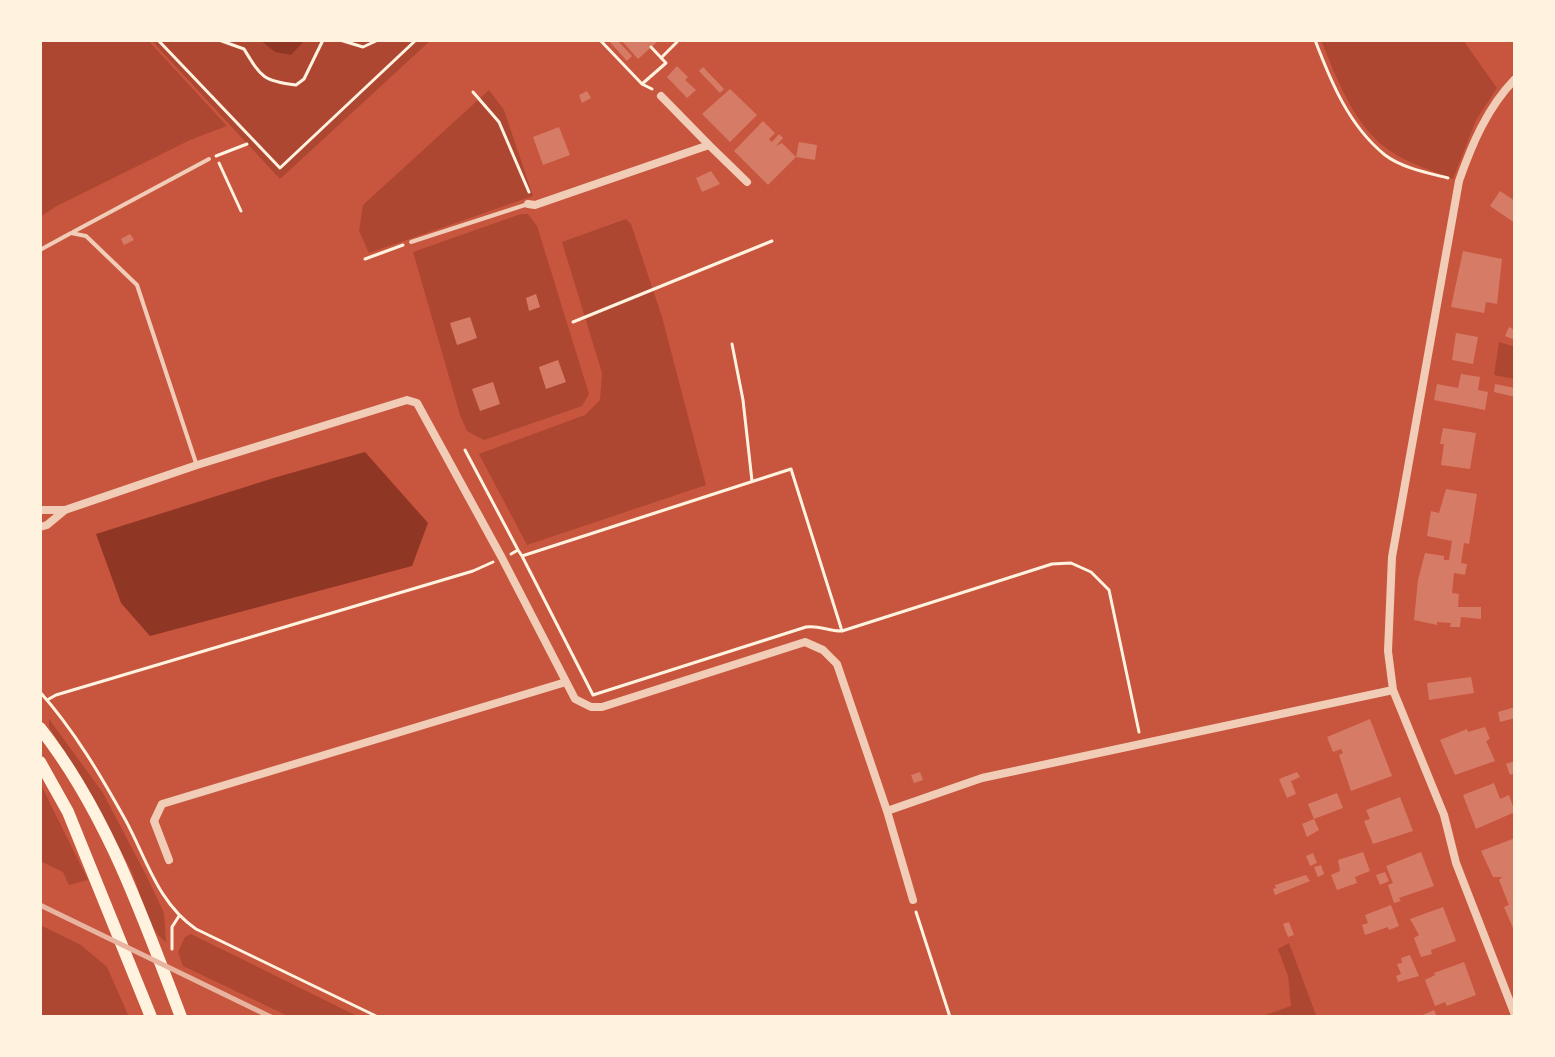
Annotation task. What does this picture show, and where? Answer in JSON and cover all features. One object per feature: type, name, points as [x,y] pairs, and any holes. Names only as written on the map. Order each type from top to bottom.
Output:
[{"type":"main road","points":[[40,728],[73,777],[116,855],[181,1017]]},
{"type":"main road","points":[[40,762],[68,812],[151,1017]]},
{"type":"street","points":[[1515,79],[1491,110],[1473,142],[1459,181],[1392,557],[1388,651],[1393,690],[1444,815],[1456,863],[1515,1015]]},
{"type":"street","points":[[661,96],[747,182]]},
{"type":"street","points":[[531,205],[709,145]]},
{"type":"street","points":[[40,510],[65,510],[197,465],[407,400],[417,403],[575,699],[591,707],[602,707],[805,642],[823,650],[837,664],[887,811],[913,900]]},
{"type":"street","points":[[40,526],[47,525],[65,510]]},
{"type":"street","points":[[169,860],[154,821],[162,804],[566,682]]},
{"type":"street","points":[[887,811],[982,778],[1393,690]]},
{"type":"lane","points":[[40,250],[209,159]]},
{"type":"lane","points":[[411,242],[531,205]]},
{"type":"lane","points":[[71,233],[86,236],[137,285],[197,465]]},
{"type":"path","points":[[158,40],[280,168],[416,40]]},
{"type":"path","points":[[219,40],[244,49],[256,69],[270,82],[296,85],[304,79],[323,40]]},
{"type":"path","points":[[340,40],[363,47],[378,40]]},
{"type":"path","points":[[600,40],[642,84],[661,96]]},
{"type":"path","points":[[1315,40],[1332,85],[1355,122],[1386,156],[1418,171],[1459,181]]},
{"type":"path","points":[[661,58],[677,42]]},
{"type":"path","points":[[642,84],[666,63],[651,47]]},
{"type":"path","points":[[473,92],[499,122],[531,205]]},
{"type":"path","points":[[209,159],[247,144]]},
{"type":"path","points":[[216,156],[241,211]]},
{"type":"path","points":[[573,322],[772,241]]},
{"type":"path","points":[[365,259],[411,242]]},
{"type":"path","points":[[732,344],[743,400],[752,481]]},
{"type":"path","points":[[465,450],[593,695],[806,627],[818,625],[831,631],[842,631],[1052,564],[1071,563],[1091,572],[1109,590],[1144,744]]},
{"type":"path","points":[[522,556],[791,469],[842,631]]},
{"type":"path","points":[[47,700],[473,571],[518,550]]},
{"type":"path","points":[[40,692],[102,778],[158,888],[179,916],[196,929],[378,1017]]},
{"type":"path","points":[[913,900],[950,1017]]},
{"type":"path","points":[[176,961],[171,947],[172,927],[179,916]]},
{"type":"shaded area","points":[[40,40],[148,40],[227,126],[190,140],[40,217]]},
{"type":"shaded area","points":[[151,40],[431,40],[280,179]]},
{"type":"shaded area","points":[[260,40],[305,40],[291,55],[275,52]]},
{"type":"shaded area","points":[[1321,40],[1463,40],[1497,88],[1476,120],[1453,179],[1402,158],[1369,132],[1349,103]]},
{"type":"shaded area","points":[[489,90],[504,110],[533,196],[369,253],[359,231],[363,205]]},
{"type":"shaded area","points":[[528,214],[537,226],[589,394],[582,406],[484,440],[467,431],[460,415],[413,252]]},
{"type":"shaded area","points":[[626,219],[631,224],[662,317],[706,485],[527,545],[479,454],[585,415],[600,400],[602,373],[562,242]]},
{"type":"shaded area","points":[[1499,342],[1515,347],[1515,379],[1494,375]]},
{"type":"shaded area","points":[[365,452],[428,523],[412,566],[150,636],[121,603],[96,534]]},
{"type":"shaded area","points":[[49,719],[103,793],[164,913],[166,942],[152,926],[129,866],[49,727]]},
{"type":"shaded area","points":[[40,783],[88,880],[69,885],[63,872],[40,861]]},
{"type":"shaded area","points":[[40,925],[81,945],[107,967],[129,1017],[40,1017]]},
{"type":"shaded area","points":[[191,934],[359,1017],[290,1017],[183,966],[178,952],[185,937]]},
{"type":"shaded area","points":[[1289,943],[1316,1015],[1260,1017],[1291,1006],[1288,976],[1278,949]]},
{"type":"building","points":[[608,40],[617,40],[632,56],[627,61]]},
{"type":"building","points":[[621,40],[655,40],[657,42],[638,59]]},
{"type":"building","points":[[677,66],[688,77],[685,80],[696,90],[687,98],[667,77]]},
{"type":"building","points":[[703,67],[724,89],[720,93],[699,71]]},
{"type":"building","points":[[730,89],[757,115],[730,142],[702,114]]},
{"type":"building","points":[[587,91],[591,98],[582,103],[579,95]]},
{"type":"building","points":[[763,121],[775,133],[769,139],[772,142],[779,134],[783,138],[776,146],[782,143],[796,157],[768,185],[734,151]]},
{"type":"building","points":[[559,127],[570,155],[543,165],[533,137]]},
{"type":"building","points":[[799,142],[817,145],[815,160],[796,157]]},
{"type":"building","points":[[711,171],[720,184],[702,192],[696,178]]},
{"type":"building","points":[[1500,191],[1515,201],[1515,223],[1490,206]]},
{"type":"building","points":[[130,234],[134,240],[124,245],[121,239]]},
{"type":"building","points":[[1463,251],[1502,259],[1497,304],[1486,302],[1484,313],[1451,307]]},
{"type":"building","points":[[536,294],[540,307],[529,311],[526,298]]},
{"type":"building","points":[[470,317],[477,338],[457,345],[450,323]]},
{"type":"building","points":[[1509,327],[1515,330],[1515,340],[1505,336]]},
{"type":"building","points":[[1456,333],[1478,337],[1473,364],[1452,360]]},
{"type":"building","points":[[558,360],[566,382],[546,389],[539,367]]},
{"type":"building","points":[[1461,374],[1480,377],[1478,390],[1488,392],[1485,410],[1434,400],[1437,384],[1458,388]]},
{"type":"building","points":[[493,382],[500,404],[480,411],[472,389]]},
{"type":"building","points":[[1495,384],[1515,388],[1515,397],[1494,392]]},
{"type":"building","points":[[1443,428],[1476,433],[1470,469],[1441,465]]},
{"type":"building","points":[[1446,489],[1477,494],[1469,544],[1464,543],[1461,563],[1467,564],[1465,575],[1454,573],[1452,593],[1459,594],[1458,607],[1481,607],[1481,619],[1461,617],[1460,627],[1450,627],[1451,623],[1437,622],[1437,625],[1414,620],[1418,580],[1425,553],[1444,556],[1444,560],[1449,560],[1452,541],[1427,536],[1431,511],[1439,513]]},
{"type":"building","points":[[1471,677],[1474,693],[1429,700],[1427,683]]},
{"type":"building","points":[[1515,707],[1515,718],[1500,722],[1498,712]]},
{"type":"building","points":[[1370,719],[1392,776],[1351,791],[1339,755],[1343,753],[1341,749],[1333,752],[1327,737]]},
{"type":"building","points":[[1485,727],[1490,739],[1486,741],[1495,761],[1455,775],[1440,740],[1467,729],[1468,732]]},
{"type":"building","points":[[1515,761],[1515,773],[1510,775],[1506,764]]},
{"type":"building","points":[[920,772],[923,780],[914,783],[911,775]]},
{"type":"building","points":[[1297,772],[1300,777],[1291,781],[1296,794],[1287,798],[1279,779]]},
{"type":"building","points":[[1494,783],[1500,799],[1509,795],[1515,812],[1476,829],[1463,795]]},
{"type":"building","points":[[1337,793],[1343,808],[1314,819],[1308,804]]},
{"type":"building","points":[[1400,797],[1413,831],[1373,844],[1364,821],[1370,819],[1366,810]]},
{"type":"building","points":[[1314,819],[1319,830],[1307,837],[1302,824]]},
{"type":"building","points":[[1515,838],[1515,933],[1504,907],[1509,905],[1499,880],[1502,877],[1493,877],[1481,851]]},
{"type":"building","points":[[1363,852],[1370,871],[1355,877],[1357,883],[1337,890],[1331,875],[1340,871],[1338,860]]},
{"type":"building","points":[[1421,852],[1434,886],[1399,898],[1401,901],[1394,903],[1388,885],[1393,883],[1386,866]]},
{"type":"building","points":[[1313,853],[1317,863],[1310,866],[1306,856]]},
{"type":"building","points":[[1321,865],[1324,874],[1318,877],[1314,867]]},
{"type":"building","points":[[1385,872],[1389,881],[1380,885],[1376,875]]},
{"type":"building","points":[[1306,875],[1310,881],[1275,895],[1275,885]]},
{"type":"building","points":[[1391,905],[1399,926],[1365,935],[1362,925],[1368,923],[1365,915]]},
{"type":"building","points":[[1443,907],[1456,941],[1421,957],[1414,938],[1419,935],[1410,919]]},
{"type":"building","points":[[1289,922],[1294,935],[1288,937],[1283,924]]},
{"type":"building","points":[[1410,955],[1419,976],[1398,982],[1396,976],[1401,974],[1397,964],[1402,963],[1401,958]]},
{"type":"building","points":[[1464,962],[1476,995],[1447,1006],[1445,1002],[1435,1006],[1425,980],[1434,973]]},
{"type":"building","points":[[1434,1010],[1437,1017],[1418,1017]]},
{"type":"railway","points":[[40,905],[271,1017]]}]
